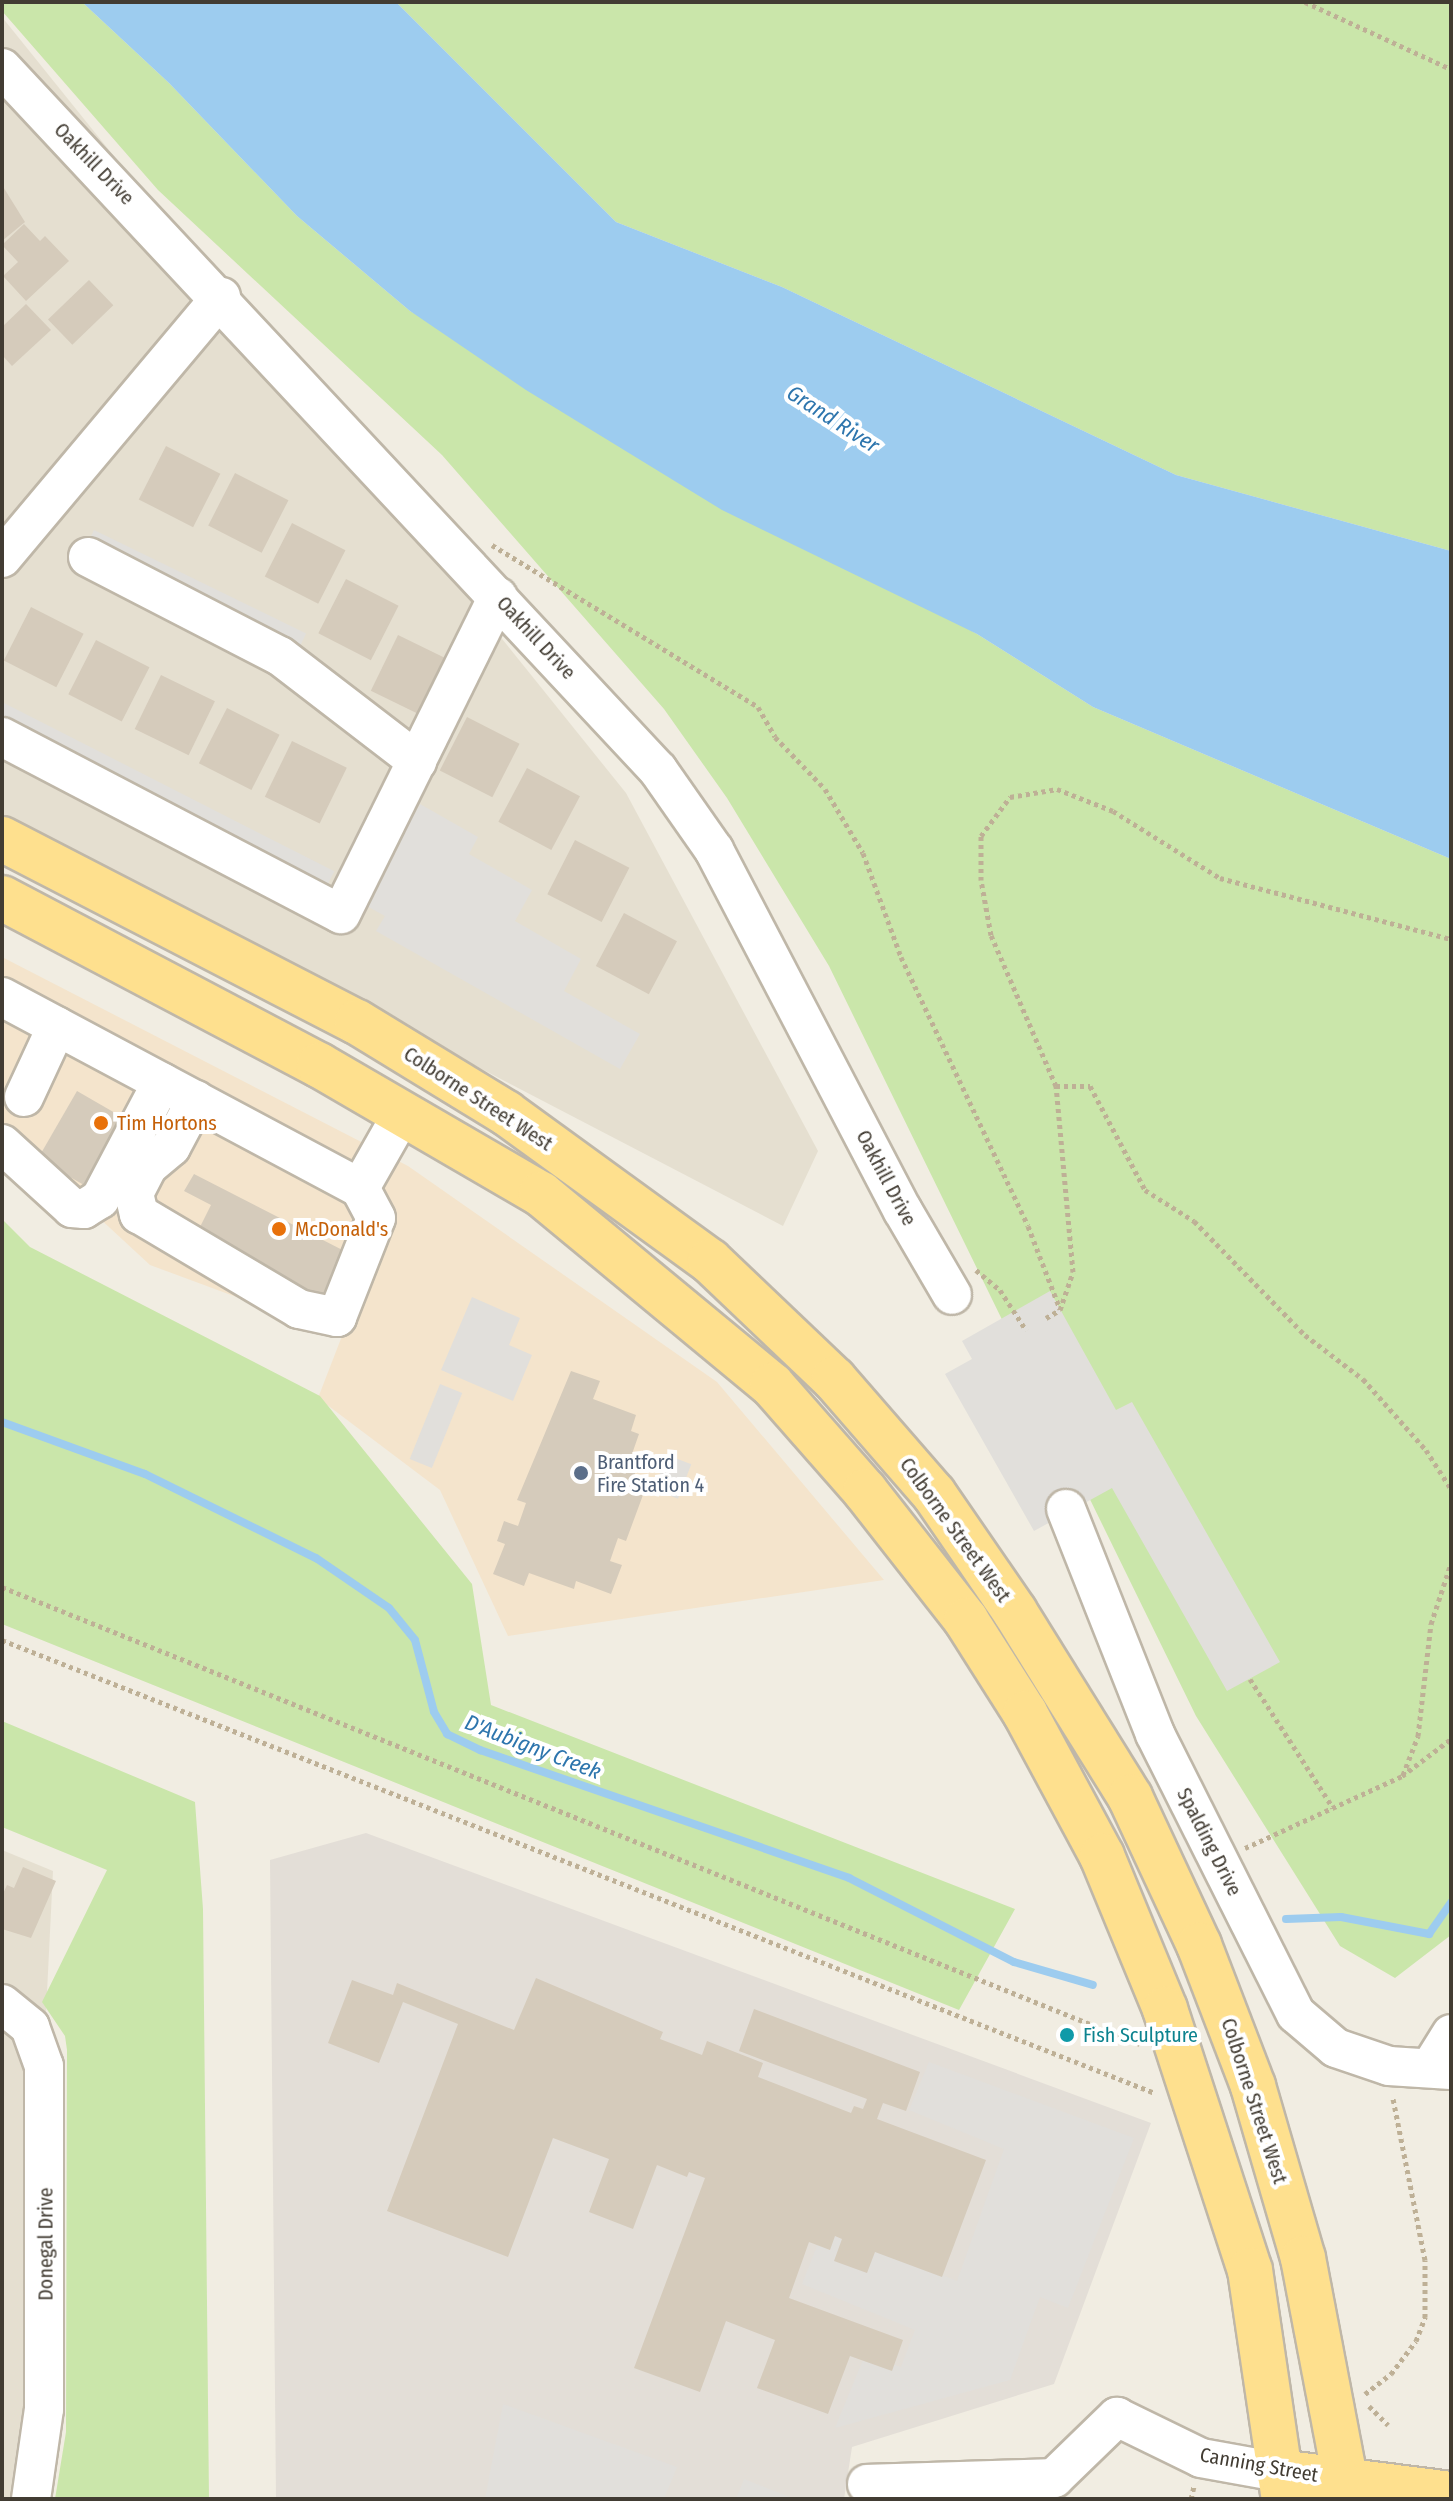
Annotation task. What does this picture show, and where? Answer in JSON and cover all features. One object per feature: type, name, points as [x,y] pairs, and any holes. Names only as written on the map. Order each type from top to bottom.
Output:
[{"type":"main road","name":"Colborne Street West","points":[[2,839],[357,1022],[506,1113],[710,1261],[834,1379],[934,1494],[1015,1612],[1130,1797],[1199,1945],[1253,2086],[1303,2258],[1349,2490]]},
{"type":"main road","points":[[2,898],[403,1112],[541,1194],[772,1385],[865,1491],[966,1620],[1025,1713],[1102,1856],[1165,2009],[1250,2270],[1282,2486]]},
{"type":"main road","name":"Canning Street","points":[[1282,2486],[1349,2490]]},
{"type":"main road","points":[[1349,2490],[1451,2494]]},
{"type":"street","name":"Oakhill Drive","points":[[2,68],[221,297],[658,770],[714,850],[903,1211],[952,1295]]},
{"type":"street","points":[[2,558],[221,297]]},
{"type":"street","points":[[88,557],[280,656],[417,761]]},
{"type":"street","points":[[2,737],[341,914],[498,597]]},
{"type":"street","points":[[2,998],[57,1026],[196,1100],[360,1188],[376,1218],[370,1246],[337,1317],[299,1309],[139,1214],[134,1193],[148,1166],[171,1147],[196,1100]]},
{"type":"street","points":[[35,1175],[31,1149],[13,1109],[57,1026]]},
{"type":"street","points":[[2,1144],[72,1208],[96,1203],[162,1082]]},
{"type":"street","points":[[360,1188],[403,1112]]},
{"type":"street","name":"Spalding Drive","points":[[1066,1509],[1155,1734],[1296,2014],[1336,2048],[1389,2066],[1441,2069]]},
{"type":"street","name":"Donegal Drive","points":[[2,2004],[30,2027],[44,2066],[44,2409],[31,2499]]},
{"type":"street","points":[[1441,2069],[1451,2034]]},
{"type":"street","name":"Canning Street","points":[[867,2484],[1054,2478],[1117,2417],[1201,2458],[1282,2486]]},
{"type":"path","points":[[1305,2],[1451,69]]},
{"type":"path","points":[[460,556],[495,544],[758,707],[775,737],[825,789],[863,853],[901,957],[1028,1226],[1060,1310]]},
{"type":"path","points":[[1046,1318],[1060,1310],[1073,1272],[1056,1086],[991,935],[981,880],[981,836],[1010,797],[1057,789],[1113,811],[1220,878],[1451,939]]},
{"type":"path","points":[[1056,1086],[1090,1086],[1145,1190],[1194,1221],[1305,1335],[1363,1379],[1426,1450],[1451,1489]]},
{"type":"path","points":[[1402,1776],[1418,1736],[1431,1624],[1451,1563]]},
{"type":"path","points":[[2,1587],[1151,2049]]},
{"type":"path","points":[[2,1640],[1157,2094]]},
{"type":"path","points":[[1250,1679],[1333,1808]]},
{"type":"path","points":[[1256,1860],[1249,1846],[1402,1776],[1451,1739]]},
{"type":"path","points":[[1388,2425],[1363,2396],[1391,2374],[1416,2341],[1425,2317],[1425,2260],[1389,2066]]},
{"type":"shaded area","points":[[2,17],[626,793],[818,1151],[783,1226],[2,819]]},
{"type":"shaded area","points":[[94,530],[306,633],[300,647],[87,543]]},
{"type":"shaded area","points":[[2,702],[334,871],[325,890],[2,726]]},
{"type":"shaded area","points":[[420,804],[478,837],[469,854],[532,890],[515,921],[581,959],[564,991],[640,1034],[620,1069],[376,931],[385,916],[363,904]]},
{"type":"shaded area","points":[[2,957],[408,1166],[717,1382],[884,1580],[508,1636],[440,1490],[318,1398],[342,1336],[150,1265],[2,1128]]},
{"type":"shaded area","points":[[1050,1291],[1116,1410],[1132,1402],[1280,1662],[1227,1691],[1112,1488],[1034,1531],[945,1374],[972,1359],[962,1341]]},
{"type":"shaded area","points":[[472,1297],[520,1318],[509,1345],[532,1355],[513,1401],[441,1370]]},
{"type":"shaded area","points":[[440,1384],[462,1393],[432,1468],[410,1459]]},
{"type":"shaded area","points":[[667,1455],[691,1464],[678,1499],[654,1490]]},
{"type":"shaded area","points":[[366,1833],[1151,2123],[1054,2384],[852,2447],[844,2499],[276,2499],[270,1860]]},
{"type":"shaded area","points":[[2,1850],[53,1871],[22,2499],[2,2499]]},
{"type":"shaded area","points":[[929,2062],[1134,2138],[1068,2308],[1040,2297],[1010,2380],[835,2428],[865,2355],[901,2367],[915,2330],[802,2284],[824,2228],[957,2281],[1004,2149],[909,2110]]},
{"type":"shaded area","points":[[503,2404],[677,2467],[664,2499],[485,2499]]},
{"type":"shaded area","points":[[744,2479],[795,2499],[736,2499]]},
{"type":"green space","points":[[2,2],[82,2],[169,83],[297,216],[410,311],[977,634],[1093,707],[1451,859],[1451,1935],[1395,1978],[1340,1946],[1196,1716],[829,966],[727,798],[664,709],[442,455],[158,190],[2,11]]},
{"type":"green space","points":[[396,2],[1451,2],[1451,551],[1176,475],[782,287],[616,222]]},
{"type":"green space","points":[[2,1219],[30,1247],[320,1396],[472,1584],[491,1705],[1015,1909],[959,2010],[2,1624]]},
{"type":"green space","points":[[2,1721],[195,1802],[203,1909],[209,2499],[55,2499],[66,2432],[67,2050],[65,2036],[42,2002],[107,1870],[2,1827]]},
{"type":"water","name":"Grand River","points":[[82,2],[396,2],[616,222],[782,287],[1176,475],[1451,551],[1451,859],[1093,707],[977,634],[722,510],[526,390],[410,311],[297,216],[169,83]]},
{"type":"building","points":[[2,185],[25,222],[2,241]]},
{"type":"building","points":[[24,224],[40,241],[45,236],[69,261],[26,301],[3,276],[18,262],[2,245]]},
{"type":"building","points":[[89,280],[113,305],[72,345],[48,320]]},
{"type":"building","points":[[26,304],[51,330],[12,366],[2,355],[2,327]]},
{"type":"building","points":[[166,446],[220,474],[193,527],[139,499]]},
{"type":"building","points":[[235,473],[288,500],[262,553],[208,526]]},
{"type":"building","points":[[292,523],[345,550],[318,604],[265,576]]},
{"type":"building","points":[[346,579],[399,606],[371,660],[318,633]]},
{"type":"building","points":[[31,607],[84,634],[56,687],[4,660]]},
{"type":"building","points":[[398,635],[453,662],[426,717],[371,691]]},
{"type":"building","points":[[96,640],[149,667],[122,722],[68,694]]},
{"type":"building","points":[[161,675],[215,701],[189,755],[135,729]]},
{"type":"building","points":[[227,708],[280,735],[251,790],[199,763]]},
{"type":"building","points":[[467,717],[520,744],[492,797],[440,770]]},
{"type":"building","points":[[292,741],[347,768],[320,823],[265,797]]},
{"type":"building","points":[[527,768],[580,796],[551,850],[498,822]]},
{"type":"building","points":[[575,840],[629,868],[602,922],[547,894]]},
{"type":"building","points":[[624,913],[677,941],[649,994],[596,966]]},
{"type":"building","points":[[77,1091],[129,1121],[90,1189],[38,1159]]},
{"type":"building","points":[[194,1174],[360,1259],[319,1306],[196,1235],[211,1205],[184,1191]]},
{"type":"building","name":"Brantford Fire Station 4","points":[[571,1371],[600,1381],[593,1399],[636,1415],[631,1431],[639,1434],[632,1454],[641,1457],[629,1490],[643,1495],[626,1541],[618,1538],[610,1561],[622,1565],[611,1594],[576,1581],[574,1589],[529,1573],[524,1586],[493,1574],[505,1544],[497,1541],[504,1521],[518,1526],[526,1503],[517,1500]]},
{"type":"building","points":[[23,1867],[56,1881],[31,1938],[2,1929],[2,1896],[7,1885],[14,1888]]},
{"type":"building","points":[[536,1978],[663,2032],[660,2039],[702,2055],[707,2041],[763,2063],[758,2077],[851,2113],[854,2106],[863,2109],[867,2099],[739,2051],[754,2009],[920,2072],[906,2111],[883,2103],[877,2119],[986,2160],[942,2277],[875,2252],[867,2273],[834,2261],[842,2239],[835,2236],[830,2250],[809,2242],[789,2298],[903,2340],[892,2371],[850,2356],[828,2414],[757,2388],[775,2340],[726,2321],[700,2392],[634,2368],[705,2178],[689,2172],[687,2177],[657,2165],[633,2229],[589,2212],[609,2159],[553,2138],[508,2257],[387,2211],[458,2024],[403,2002],[379,2063],[328,2043],[352,1980],[393,1995],[397,1983],[514,2030]]},
{"type":"waterway","name":"D'Aubigny Creek","points":[[2,1422],[145,1474],[316,1558],[389,1608],[415,1640],[434,1712],[447,1734],[480,1750],[849,1878],[1014,1962],[1093,1985]]},
{"type":"waterway","points":[[1286,1919],[1341,1917],[1429,1934],[1451,1902]]},
{"type":"place","name":"Tim Hortons","points":[[101,1123]]},
{"type":"place","name":"McDonald's","points":[[279,1229]]},
{"type":"place","name":"Brantford Fire Station 4","points":[[581,1473]]},
{"type":"place","name":"Fish Sculpture","points":[[1067,2035]]}]
